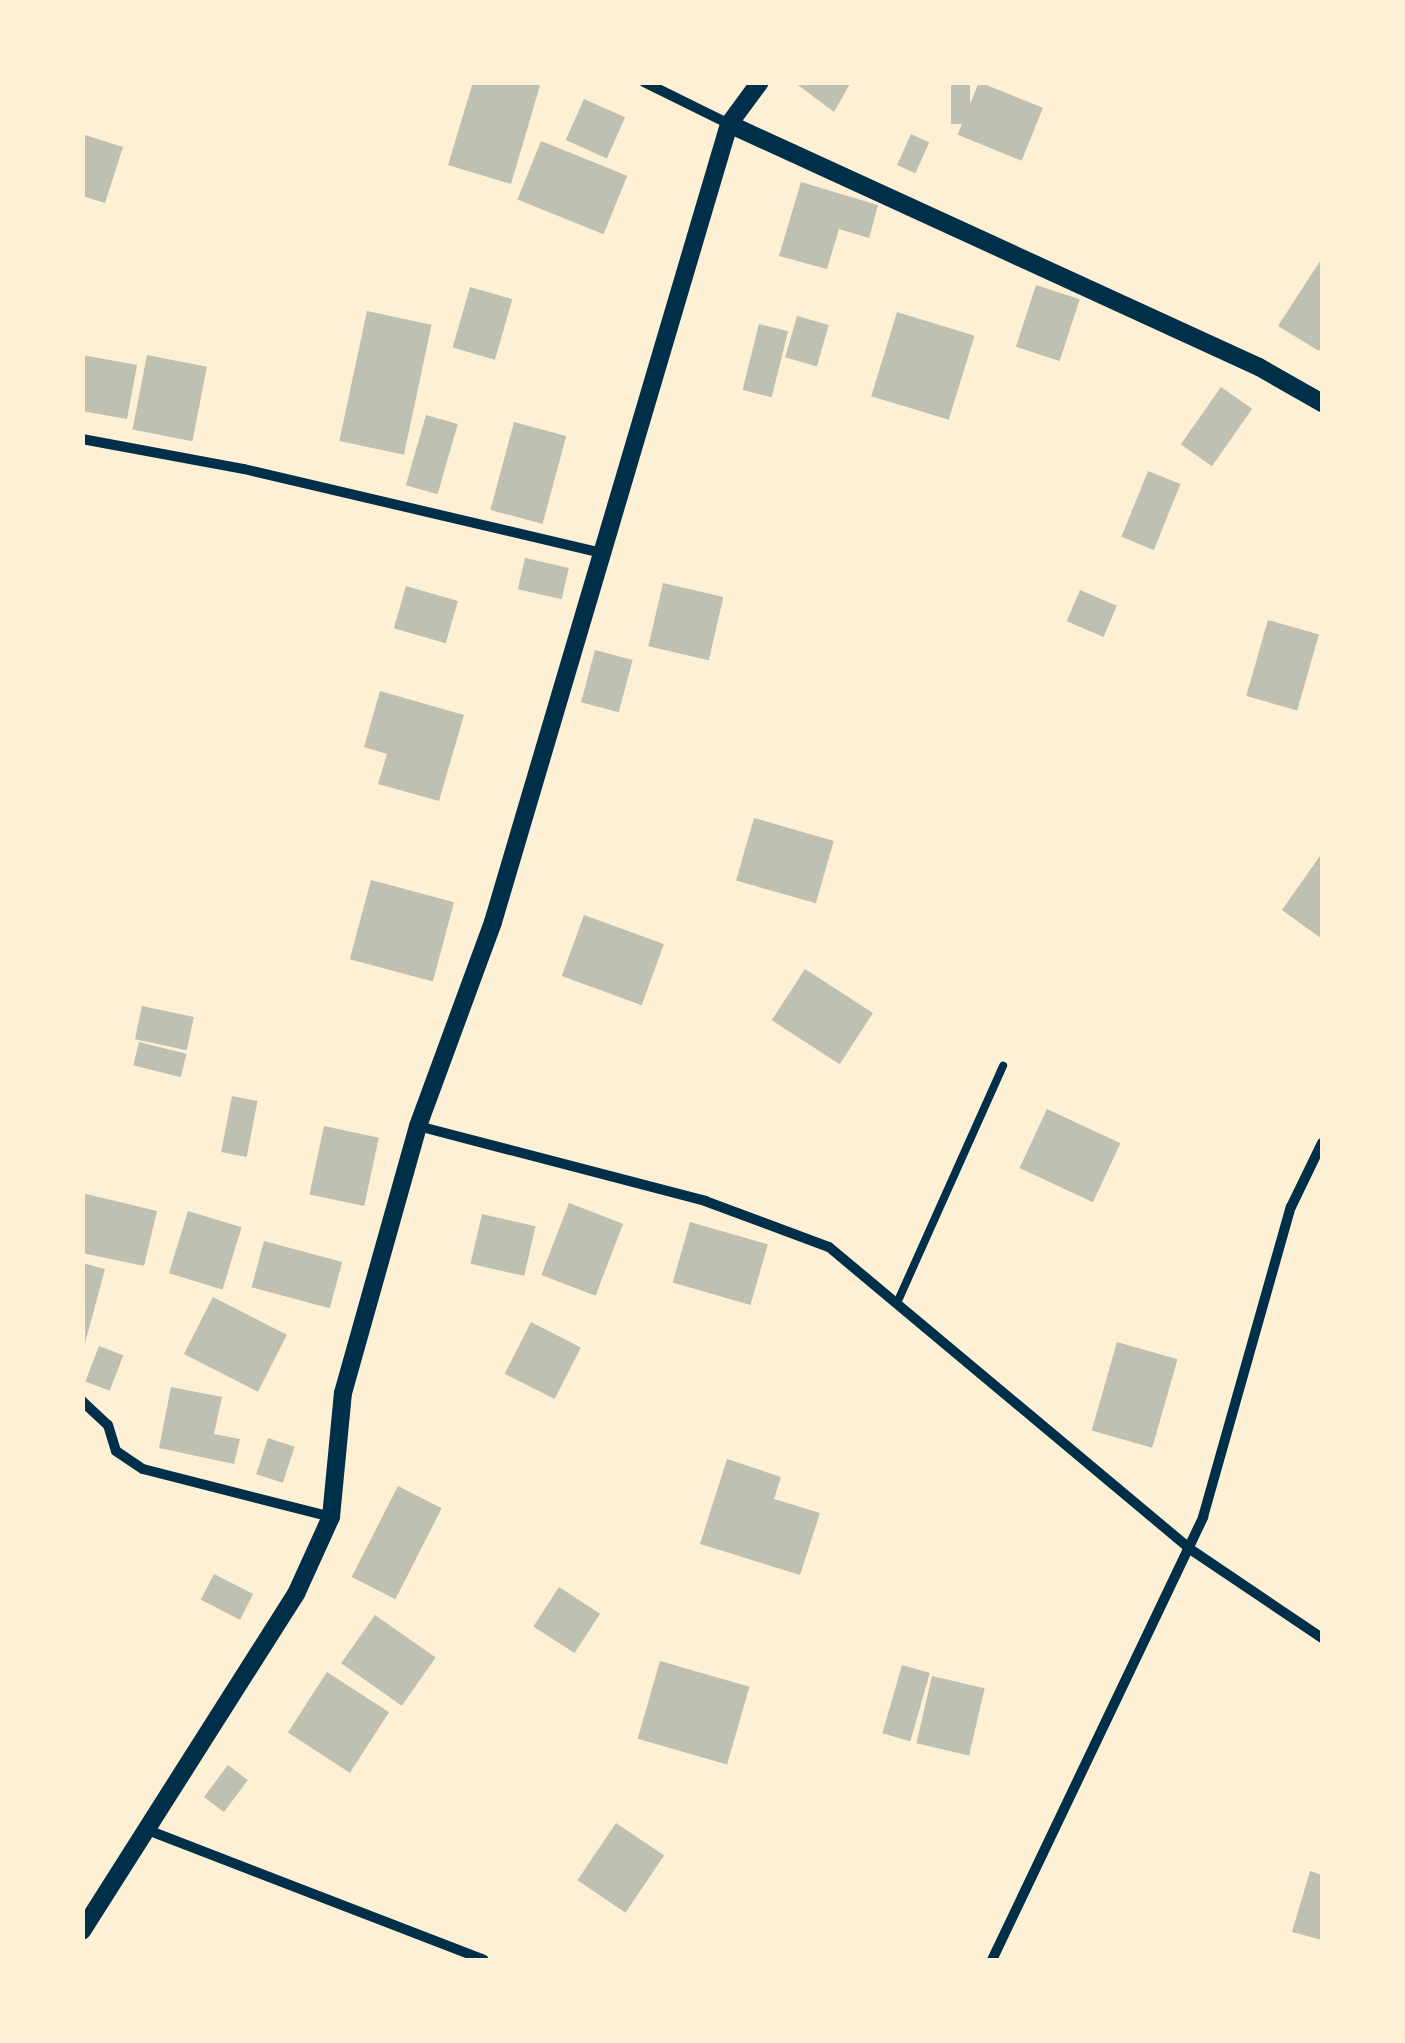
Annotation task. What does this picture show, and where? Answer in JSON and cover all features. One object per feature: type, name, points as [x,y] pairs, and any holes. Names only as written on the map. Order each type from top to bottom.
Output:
[{"type":"street","points":[[644,82],[1259,367],[1322,404]]},
{"type":"street","points":[[82,1931],[296,1594],[331,1517],[343,1394],[418,1126],[493,922],[729,124],[760,82]]},
{"type":"street","points":[[82,439],[244,469],[601,553]]},
{"type":"street","points":[[418,1126],[706,1201],[811,1240],[868,1274],[897,1303],[1190,1549],[1322,1638]]},
{"type":"street","points":[[992,1960],[1190,1549],[1220,1474],[1291,1207],[1322,1143]]},
{"type":"street","points":[[82,1401],[108,1425],[116,1451],[143,1469],[331,1517]]},
{"type":"street","points":[[146,1829],[484,1960]]},
{"type":"lane","points":[[897,1303],[1003,1066]]},
{"type":"building","points":[[473,82],[541,82],[511,184],[448,165]]},
{"type":"building","points":[[794,82],[851,82],[834,112]]},
{"type":"building","points":[[951,82],[970,82],[970,124],[951,124]]},
{"type":"building","points":[[979,82],[1043,108],[1022,161],[958,135]]},
{"type":"building","points":[[584,99],[625,117],[607,158],[566,140]]},
{"type":"building","points":[[82,134],[123,147],[105,203],[82,196]]},
{"type":"building","points":[[911,134],[929,142],[915,173],[897,165]]},
{"type":"building","points":[[541,141],[627,176],[604,234],[517,199]]},
{"type":"building","points":[[801,182],[878,205],[869,238],[839,229],[827,269],[779,256]]},
{"type":"building","points":[[1322,258],[1322,345],[1319,351],[1278,326]]},
{"type":"building","points":[[1036,285],[1080,299],[1060,361],[1016,347]]},
{"type":"building","points":[[470,287],[512,299],[495,360],[453,348]]},
{"type":"building","points":[[367,311],[432,325],[404,455],[339,441]]},
{"type":"building","points":[[897,312],[974,336],[949,420],[871,396]]},
{"type":"building","points":[[797,316],[829,325],[817,366],[785,357]]},
{"type":"building","points":[[759,324],[788,331],[772,397],[743,390]]},
{"type":"building","points":[[82,355],[137,365],[127,419],[82,411]]},
{"type":"building","points":[[147,355],[207,367],[192,441],[132,430]]},
{"type":"building","points":[[1221,387],[1252,409],[1212,466],[1181,444]]},
{"type":"building","points":[[426,415],[458,424],[438,494],[406,485]]},
{"type":"building","points":[[514,422],[566,436],[543,524],[490,510]]},
{"type":"building","points":[[1148,471],[1180,484],[1154,550],[1121,537]]},
{"type":"building","points":[[525,558],[569,568],[562,599],[518,589]]},
{"type":"building","points":[[663,583],[723,597],[709,660],[648,646]]},
{"type":"building","points":[[406,586],[458,601],[446,643],[394,628]]},
{"type":"building","points":[[1080,590],[1117,606],[1104,637],[1067,621]]},
{"type":"building","points":[[1268,620],[1319,635],[1297,711],[1246,696]]},
{"type":"building","points":[[595,650],[633,660],[619,712],[581,702]]},
{"type":"building","points":[[380,691],[464,715],[439,801],[378,784],[387,754],[364,747]]},
{"type":"building","points":[[754,818],[834,841],[816,903],[736,880]]},
{"type":"building","points":[[1322,853],[1322,939],[1282,910]]},
{"type":"building","points":[[371,880],[454,902],[433,981],[350,959]]},
{"type":"building","points":[[584,915],[664,944],[642,1005],[562,976]]},
{"type":"building","points":[[805,969],[873,1013],[840,1064],[772,1020]]},
{"type":"building","points":[[142,1006],[194,1017],[187,1050],[135,1039]]},
{"type":"building","points":[[139,1042],[187,1054],[181,1077],[133,1065]]},
{"type":"building","points":[[232,1096],[258,1101],[247,1157],[221,1152]]},
{"type":"building","points":[[1047,1109],[1120,1143],[1093,1202],[1020,1168]]},
{"type":"building","points":[[324,1126],[379,1138],[364,1206],[309,1194]]},
{"type":"building","points":[[82,1193],[157,1211],[144,1266],[82,1253]]},
{"type":"building","points":[[569,1203],[623,1224],[596,1296],[541,1275]]},
{"type":"building","points":[[188,1211],[242,1227],[223,1290],[169,1273]]},
{"type":"building","points":[[482,1214],[536,1226],[524,1276],[471,1264]]},
{"type":"building","points":[[690,1222],[768,1244],[750,1305],[673,1283]]},
{"type":"building","points":[[264,1241],[342,1262],[330,1308],[252,1287]]},
{"type":"building","points":[[82,1263],[105,1269],[84,1347],[82,1347]]},
{"type":"building","points":[[213,1297],[287,1335],[258,1392],[184,1354]]},
{"type":"building","points":[[531,1322],[581,1347],[555,1399],[505,1374]]},
{"type":"building","points":[[1117,1342],[1178,1359],[1152,1448],[1092,1430]]},
{"type":"building","points":[[99,1346],[123,1355],[110,1391],[85,1381]]},
{"type":"building","points":[[171,1387],[222,1397],[214,1434],[240,1439],[234,1464],[159,1448]]},
{"type":"building","points":[[268,1438],[295,1447],[283,1483],[256,1474]]},
{"type":"building","points":[[727,1459],[781,1477],[774,1499],[820,1513],[800,1575],[700,1544]]},
{"type":"building","points":[[398,1486],[442,1508],[395,1599],[352,1577]]},
{"type":"building","points":[[214,1574],[253,1594],[240,1620],[201,1600]]},
{"type":"building","points":[[559,1587],[600,1614],[574,1653],[533,1626]]},
{"type":"building","points":[[375,1615],[436,1657],[402,1706],[341,1663]]},
{"type":"building","points":[[660,1661],[749,1687],[727,1764],[638,1739]]},
{"type":"building","points":[[902,1665],[930,1673],[910,1741],[882,1733]]},
{"type":"building","points":[[327,1672],[389,1712],[350,1773],[288,1732]]},
{"type":"building","points":[[932,1676],[985,1688],[969,1755],[916,1743]]},
{"type":"building","points":[[228,1765],[248,1780],[224,1812],[204,1797]]},
{"type":"building","points":[[616,1823],[664,1855],[625,1913],[577,1880]]},
{"type":"building","points":[[1310,1871],[1322,1875],[1322,1940],[1292,1932]]}]
